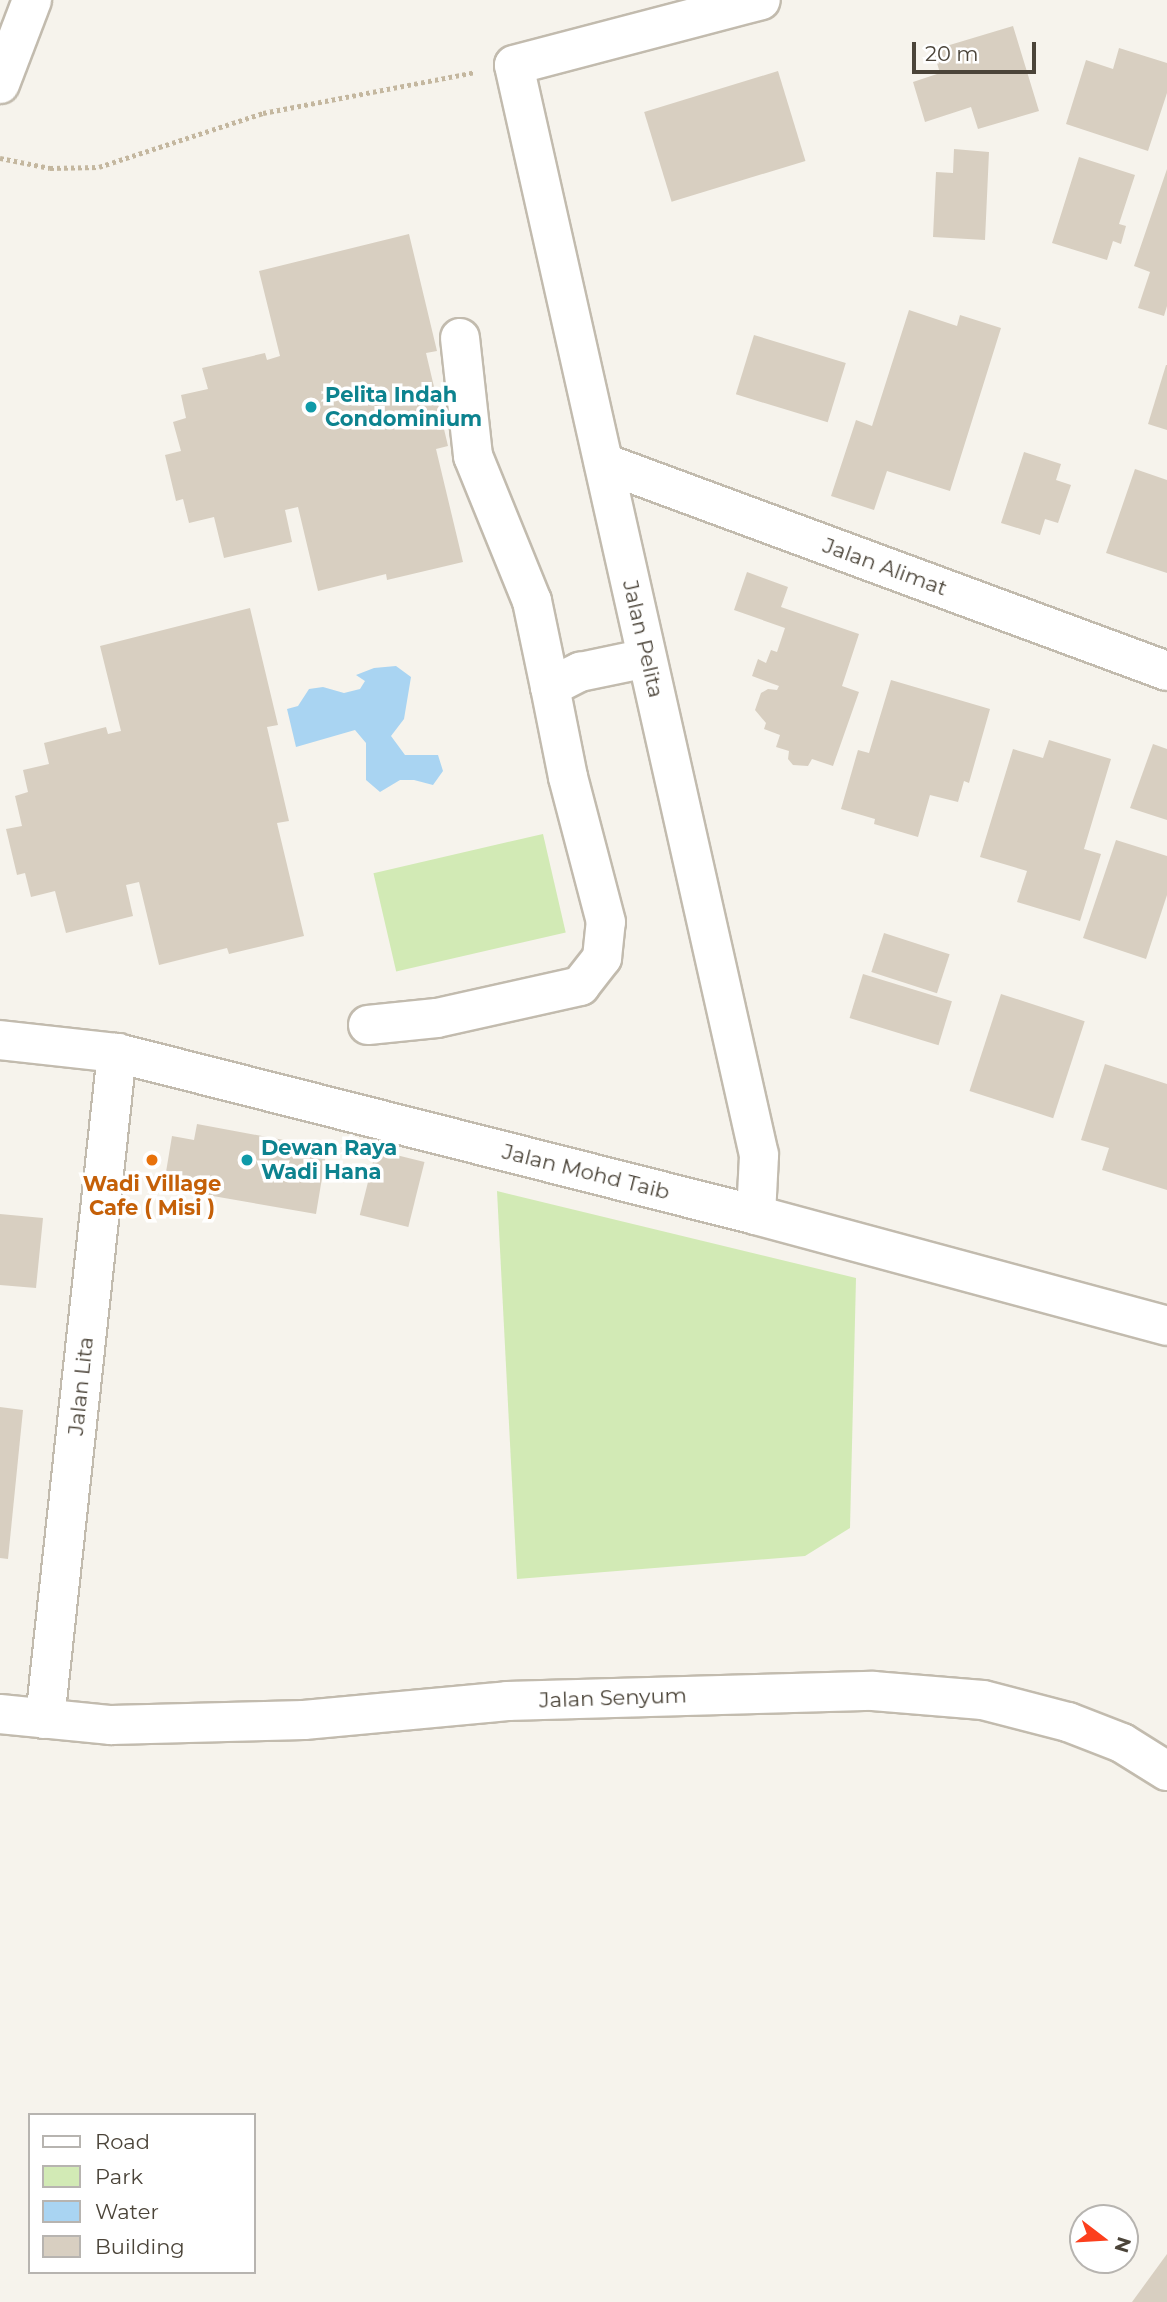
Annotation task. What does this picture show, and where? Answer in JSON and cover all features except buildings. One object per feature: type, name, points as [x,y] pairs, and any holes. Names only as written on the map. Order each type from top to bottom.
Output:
[{"type":"street","points":[[0,84],[32,0]]},
{"type":"street","points":[[514,65],[761,0]]},
{"type":"street","name":"Jalan Pelita","points":[[514,65],[759,1155],[756,1215]]},
{"type":"street","points":[[368,1025],[437,1018],[580,986],[602,958],[606,922],[568,777],[532,601],[473,456],[460,338]]},
{"type":"street","name":"Jalan Alimat","points":[[604,463],[1167,671]]},
{"type":"street","points":[[550,687],[580,672],[647,658]]},
{"type":"street","name":"Jalan Mohd Taib","points":[[0,1040],[117,1053],[756,1215],[1167,1326]]},
{"type":"street","name":"Jalan Lita","points":[[45,1719],[117,1053]]},
{"type":"street","name":"Jalan Senyum","points":[[0,1714],[111,1725],[304,1720],[507,1701],[873,1691],[983,1700],[1056,1719],[1122,1743],[1167,1770]]},
{"type":"path","points":[[0,158],[50,168],[99,167],[263,113],[514,65]]},
{"type":"green space","points":[[543,834],[566,932],[396,972],[373,873]]},
{"type":"green space","points":[[497,1191],[856,1278],[850,1528],[805,1556],[517,1579]]},
{"type":"water","points":[[396,666],[411,677],[404,719],[391,736],[405,755],[438,755],[443,771],[433,785],[400,780],[380,792],[366,780],[366,743],[355,730],[296,747],[287,709],[298,706],[309,689],[323,687],[344,693],[360,689],[365,681],[356,675],[374,668]]},
{"type":"place","name":"Pelita Indah Condominium","points":[[311,407]]},
{"type":"place","name":"Wadi Village Cafe ( Misi )","points":[[152,1160]]},
{"type":"place","name":"Dewan Raya Wadi Hana","points":[[247,1160]]}]
